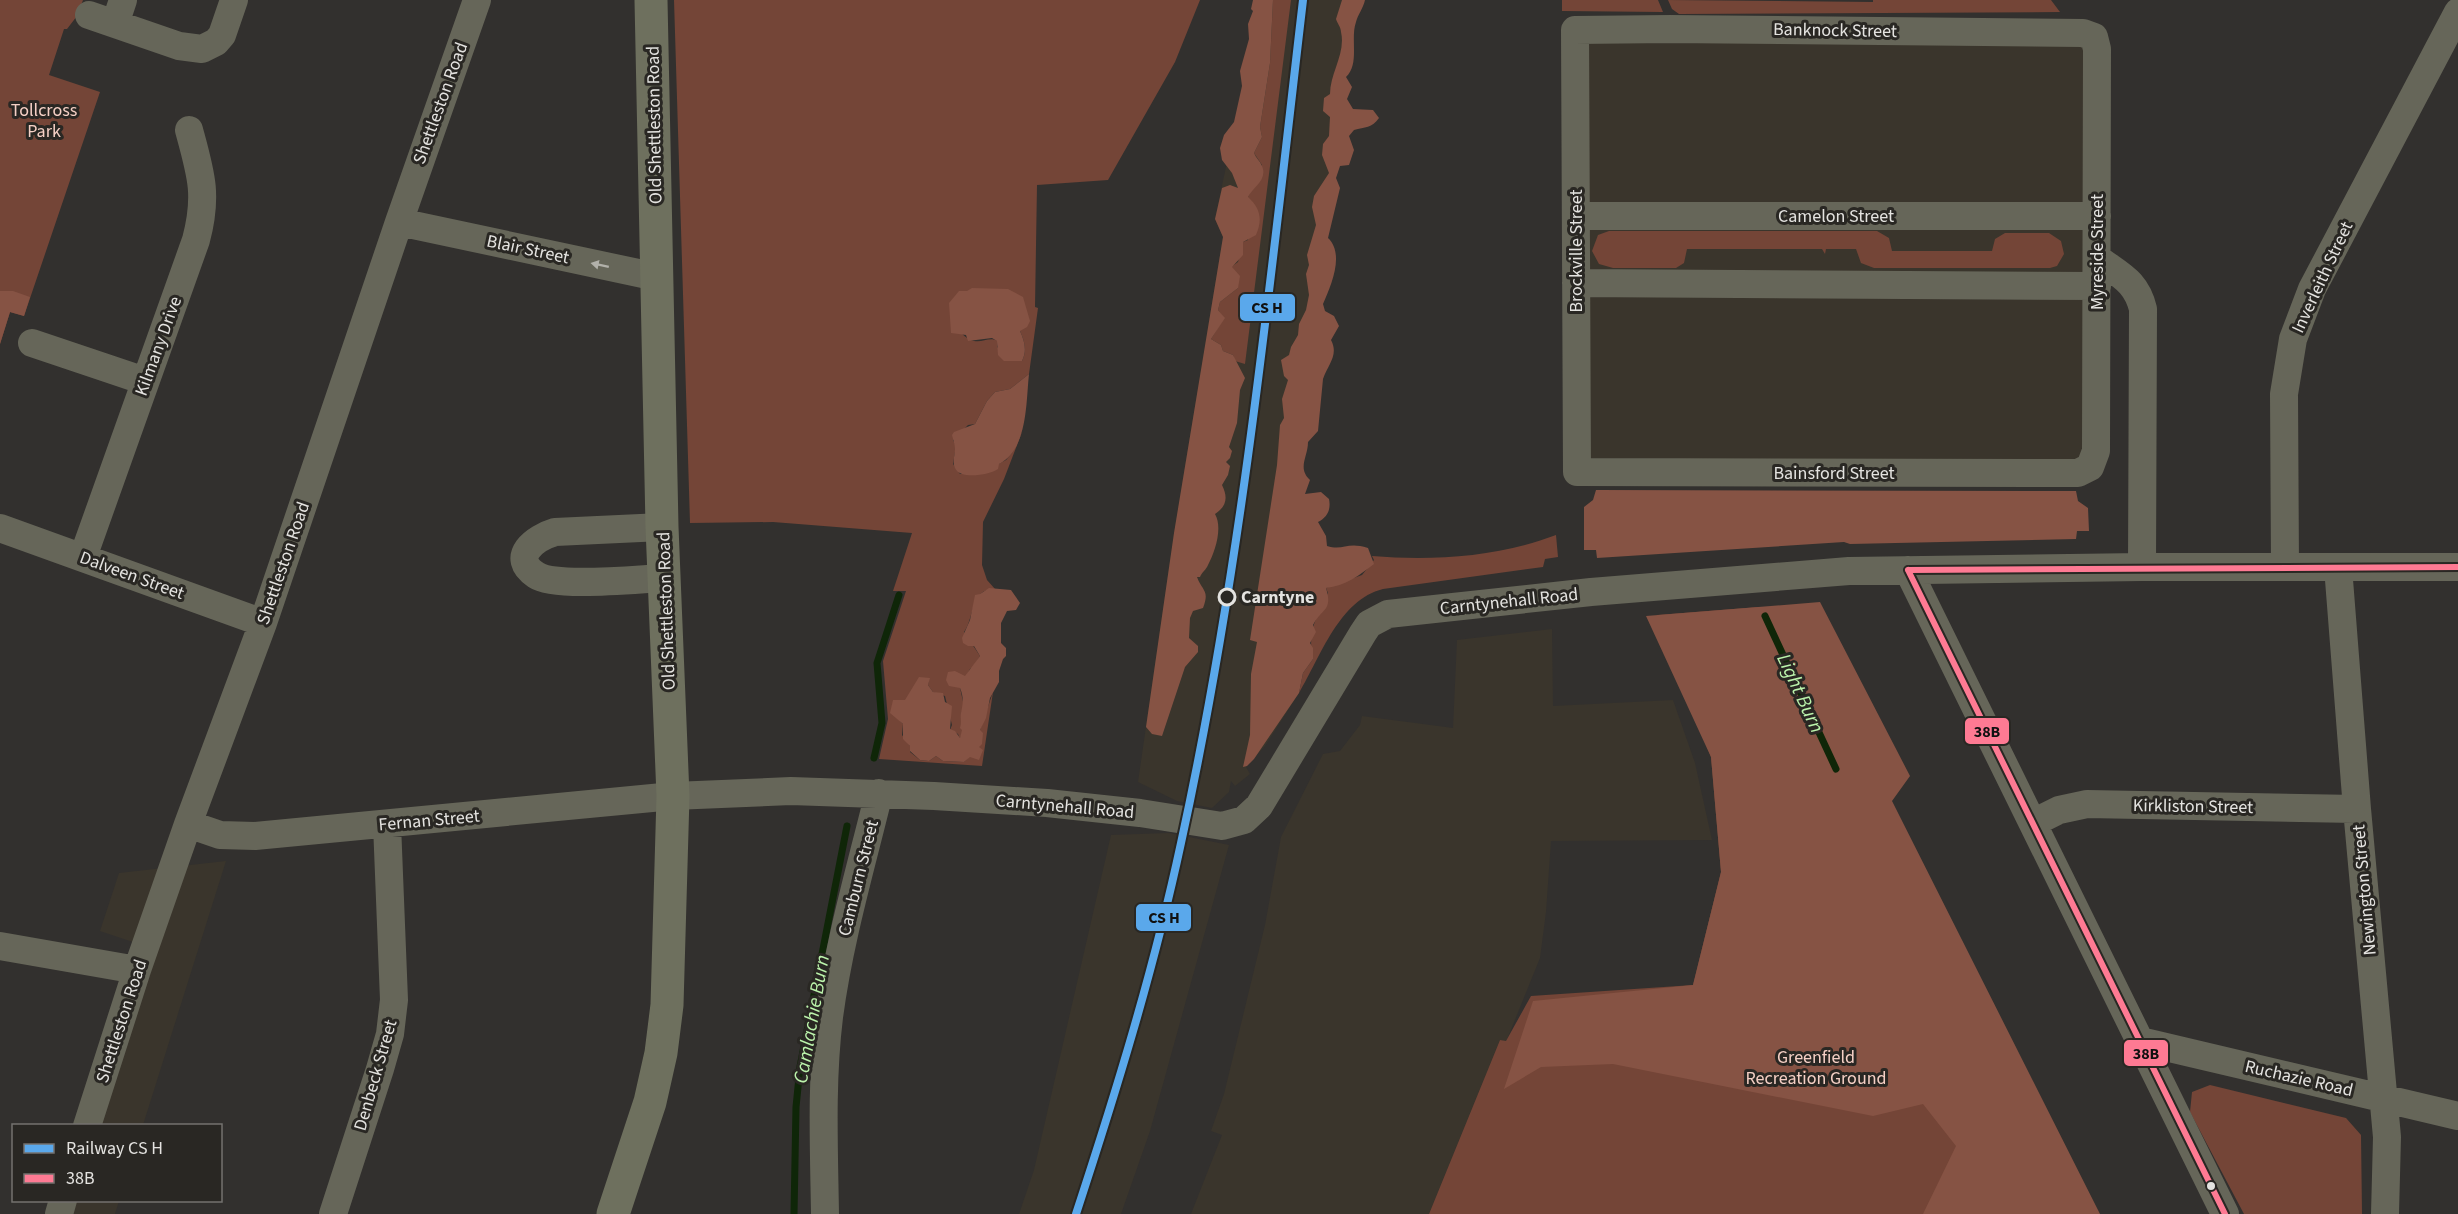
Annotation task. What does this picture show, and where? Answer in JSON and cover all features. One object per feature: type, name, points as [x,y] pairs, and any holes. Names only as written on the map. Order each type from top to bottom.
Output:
[{"type":"main road","name":"Old Shettleston Road","points":[[613,1214],[650,1102],[661,1053],[667,1005],[673,796],[662,527],[651,0]]},
{"type":"street","points":[[109,13],[187,49],[202,50],[216,42],[222,34],[234,0]]},
{"type":"street","name":"Shettleston Road","points":[[87,1124],[137,970],[188,824],[263,623],[477,0]]},
{"type":"street","name":"Inverleith Street","points":[[2285,567],[2284,394],[2287,367],[2299,322],[2327,259],[2458,12]]},
{"type":"street","name":"Banknock Street","points":[[1575,30],[2083,33],[2094,37]]},
{"type":"street","name":"Brockville Street","points":[[1575,30],[1577,472]]},
{"type":"street","name":"Myreside Street","points":[[2090,467],[2096,451],[2097,49],[2094,37]]},
{"type":"street","name":"Kilmany Drive","points":[[83,557],[196,240],[202,215],[202,179],[189,130]]},
{"type":"street","name":"Camelon Street","points":[[1576,216],[2097,216]]},
{"type":"street","name":"Blair Street","points":[[399,222],[657,277]]},
{"type":"street","points":[[1576,283],[2097,272],[2132,284],[2139,293],[2143,309],[2142,567]]},
{"type":"street","points":[[32,343],[145,381]]},
{"type":"street","name":"Bainsford Street","points":[[1577,472],[2078,473],[2090,467]]},
{"type":"street","points":[[662,527],[555,532],[541,536],[531,543],[525,553],[525,561],[536,575],[556,582],[664,578]]},
{"type":"street","name":"Dalveen Street","points":[[0,528],[263,623]]},
{"type":"street","name":"Carntynehall Road","points":[[673,796],[790,791],[879,793],[1065,805],[1228,825],[1244,820],[1259,806],[1369,624],[1388,614],[1681,584],[1849,571],[2142,567],[2458,567]]},
{"type":"street","name":"Newington Street","points":[[2338,567],[2387,1137],[2385,1214]]},
{"type":"street","points":[[1908,570],[2225,1214]]},
{"type":"street","name":"Camburn Street","points":[[825,1214],[824,1086],[829,1017],[845,929],[879,793]]},
{"type":"street","name":"Fernan Street","points":[[188,824],[220,835],[243,836],[673,796]]},
{"type":"street","name":"Kirkliston Street","points":[[2033,823],[2059,810],[2087,804],[2357,809]]},
{"type":"street","name":"Denbeck Street","points":[[333,1214],[390,1034],[394,1000],[387,824]]},
{"type":"street","points":[[0,946],[137,970]]},
{"type":"street","name":"Ruchazie Road","points":[[2140,1041],[2458,1116]]},
{"type":"shaded area","points":[[1261,0],[1354,0],[1313,310],[1333,332],[1300,466],[1299,693],[1265,746],[1246,767],[1250,774],[1235,786],[1231,781],[1229,792],[1212,808],[1177,801],[1138,782],[1174,533],[1223,237],[1215,219]]},
{"type":"shaded area","points":[[1575,30],[2083,33],[2094,459],[1577,471]]},
{"type":"shaded area","points":[[1552,629],[1553,706],[1673,700],[1695,763],[1712,840],[1551,841],[1540,958],[1506,1042],[1500,1040],[1429,1214],[1191,1214],[1222,1135],[1211,1131],[1224,1094],[1265,925],[1281,837],[1323,754],[1340,751],[1360,725],[1362,716],[1453,728],[1457,640]]},
{"type":"shaded area","points":[[1169,833],[1229,845],[1150,1131],[1121,1214],[1019,1214],[1034,1170],[1111,835]]},
{"type":"shaded area","points":[[226,861],[143,1124],[94,1124],[148,947],[100,931],[119,873]]},
{"type":"shaded area","points":[[69,1202],[119,1202],[115,1214],[65,1214]]},
{"type":"green space","name":"Tollcross Park","points":[[0,0],[83,0],[77,16],[67,29],[64,29],[49,75],[100,92],[24,316],[10,312],[0,344]]},
{"type":"green space","points":[[674,0],[1200,0],[1175,62],[1108,180],[1037,185],[1035,307],[1038,308],[1029,374],[1010,389],[995,392],[987,401],[975,424],[968,425],[953,440],[956,446],[953,464],[960,474],[980,474],[1006,460],[1022,432],[1004,479],[983,522],[982,565],[987,580],[995,589],[981,593],[977,598],[964,632],[980,656],[960,688],[964,706],[961,714],[963,730],[960,739],[958,734],[950,730],[952,725],[945,696],[933,692],[928,685],[929,678],[909,696],[900,721],[903,724],[902,735],[910,746],[910,752],[920,760],[929,761],[936,756],[943,761],[964,762],[979,747],[980,730],[993,692],[982,766],[879,759],[888,719],[883,661],[906,591],[893,591],[912,533],[773,522],[690,523]],"holes":[[[950,303],[1020,331],[1025,350],[1022,361],[1014,361],[997,347],[998,341],[992,339],[974,341],[964,335],[953,320]]]},
{"type":"green space","points":[[1253,0],[1273,0],[1270,63],[1260,127],[1262,137],[1254,153],[1262,166],[1263,175],[1248,197],[1258,210],[1260,219],[1256,235],[1243,242],[1243,255],[1232,267],[1240,276],[1238,288],[1220,302],[1218,310],[1225,318],[1211,339],[1221,345],[1223,351],[1233,355],[1245,378],[1240,390],[1237,423],[1229,447],[1232,451],[1226,462],[1230,466],[1222,485],[1225,501],[1222,508],[1215,514],[1218,526],[1217,540],[1207,567],[1200,577],[1197,577],[1206,598],[1203,608],[1193,611],[1190,618],[1189,638],[1198,646],[1198,652],[1185,667],[1162,736],[1152,734],[1146,727],[1174,533],[1223,237],[1215,219],[1222,188],[1230,185],[1238,188],[1232,173],[1222,160],[1220,148],[1224,135],[1234,122],[1242,86],[1240,71],[1249,39],[1248,24],[1253,11],[1251,9]]},
{"type":"green space","points":[[1273,0],[1291,0],[1245,364],[1235,361],[1233,355],[1223,351],[1221,345],[1211,339],[1224,318],[1218,310],[1220,302],[1238,288],[1231,267],[1238,262],[1243,242],[1248,240],[1248,197],[1262,165],[1254,153],[1262,137],[1260,127],[1270,63]]},
{"type":"green space","points":[[1342,0],[1365,0],[1354,29],[1353,65],[1346,77],[1352,87],[1347,99],[1353,109],[1373,110],[1379,118],[1365,128],[1354,130],[1349,136],[1354,150],[1349,165],[1340,166],[1336,178],[1340,188],[1328,238],[1336,253],[1336,261],[1333,279],[1323,304],[1325,311],[1334,316],[1339,326],[1331,340],[1334,350],[1332,360],[1323,379],[1318,431],[1308,442],[1304,471],[1310,480],[1305,494],[1321,492],[1329,499],[1328,512],[1318,522],[1326,536],[1327,546],[1355,545],[1368,548],[1374,564],[1346,582],[1326,588],[1328,601],[1326,609],[1313,625],[1316,632],[1310,643],[1313,648],[1313,659],[1303,673],[1299,693],[1254,759],[1243,767],[1250,735],[1251,674],[1257,642],[1250,640],[1277,465],[1280,425],[1284,418],[1282,399],[1288,380],[1284,376],[1281,360],[1289,355],[1298,335],[1299,324],[1306,310],[1309,295],[1306,274],[1309,265],[1307,255],[1316,225],[1312,207],[1314,196],[1329,173],[1322,155],[1323,144],[1329,136],[1330,117],[1323,111],[1324,98],[1330,94],[1332,78],[1340,55],[1341,30],[1336,19]]},
{"type":"green space","points":[[1562,0],[1658,0],[1663,12],[1562,11]]},
{"type":"green space","points":[[1668,0],[1873,2],[1873,0],[2051,0],[2060,12],[1679,14],[1672,9]]},
{"type":"green space","points":[[1609,231],[1877,231],[1889,238],[1892,251],[1992,251],[1995,239],[2005,233],[2049,233],[2061,241],[2064,254],[2057,266],[2050,268],[1874,268],[1861,263],[1856,249],[1826,249],[1825,254],[1822,249],[1687,249],[1684,263],[1676,268],[1613,268],[1599,264],[1592,251],[1598,235]]},
{"type":"green space","points":[[972,288],[1008,289],[1023,297],[1030,321],[1027,327],[1020,331],[1025,346],[1022,361],[1004,361],[998,355],[997,341],[992,338],[968,341],[966,335],[951,333],[949,303],[959,291]]},
{"type":"green space","points":[[0,291],[13,291],[30,297],[24,316],[10,312],[0,344]]},
{"type":"green space","points":[[1029,374],[1024,424],[1016,448],[994,471],[975,475],[958,472],[954,463],[955,447],[952,435],[954,432],[975,424],[987,401],[995,392],[1010,389]]},
{"type":"green space","points":[[1596,490],[2076,491],[2078,501],[2088,508],[2089,531],[2077,531],[2076,539],[1850,544],[1844,542],[1597,558],[1596,550],[1584,550],[1584,507],[1593,500]]},
{"type":"green space","points":[[1556,535],[1558,557],[1545,559],[1543,567],[1383,589],[1368,595],[1354,605],[1333,631],[1299,693],[1303,673],[1313,659],[1312,633],[1316,618],[1328,593],[1326,588],[1362,575],[1374,560],[1372,556],[1418,558],[1465,556],[1511,548]]},
{"type":"green space","points":[[989,588],[1011,590],[1020,603],[1016,610],[1007,611],[1001,623],[1001,643],[1006,648],[1006,656],[999,671],[999,682],[990,698],[986,718],[980,730],[983,733],[982,744],[979,747],[983,750],[979,760],[970,757],[964,762],[943,761],[936,756],[929,761],[920,760],[910,751],[910,746],[903,739],[903,724],[890,713],[893,700],[905,700],[919,677],[930,678],[928,685],[933,692],[943,693],[945,702],[952,706],[950,729],[955,731],[960,738],[962,695],[960,688],[949,686],[946,680],[948,672],[955,671],[965,676],[980,656],[974,646],[963,643],[962,638],[970,620],[975,595]]},
{"type":"green space","name":"Greenfield Recreation Ground","points":[[1820,602],[1910,776],[1892,801],[2100,1214],[1923,1214],[1956,1146],[1923,1104],[1873,1116],[1613,1064],[1541,1067],[1504,1089],[1533,1001],[1693,985],[1721,872],[1711,757],[1646,616]]},
{"type":"green space","name":"Greenfield Recreation Ground","points":[[1759,607],[2068,1214],[1429,1214],[1500,1040],[1506,1041],[1531,996],[1693,985],[1721,872],[1711,757],[1657,615]]},
{"type":"green space","points":[[2210,1085],[2346,1118],[2361,1135],[2362,1214],[2244,1214],[2190,1112],[2192,1092]]},
{"type":"waterway","name":"Camlachie Burn","points":[[874,758],[882,723],[877,663],[899,595]]},
{"type":"waterway","name":"Light Burn","points":[[1765,616],[1836,769]]},
{"type":"waterway","name":"Camlachie Burn","points":[[794,1214],[796,1107],[800,1067],[847,826]]},
{"type":"transit line","points":[[1076,1214],[1120,1076],[1146,984],[1181,843],[1202,739],[1221,634],[1253,423],[1303,0]]},
{"type":"transit line","name":"38B","points":[[1908,570],[2458,567]]},
{"type":"transit line","name":"38B","points":[[1908,570],[2225,1214]]},
{"type":"place","name":"Carntyne","points":[[1227,597]]}]
